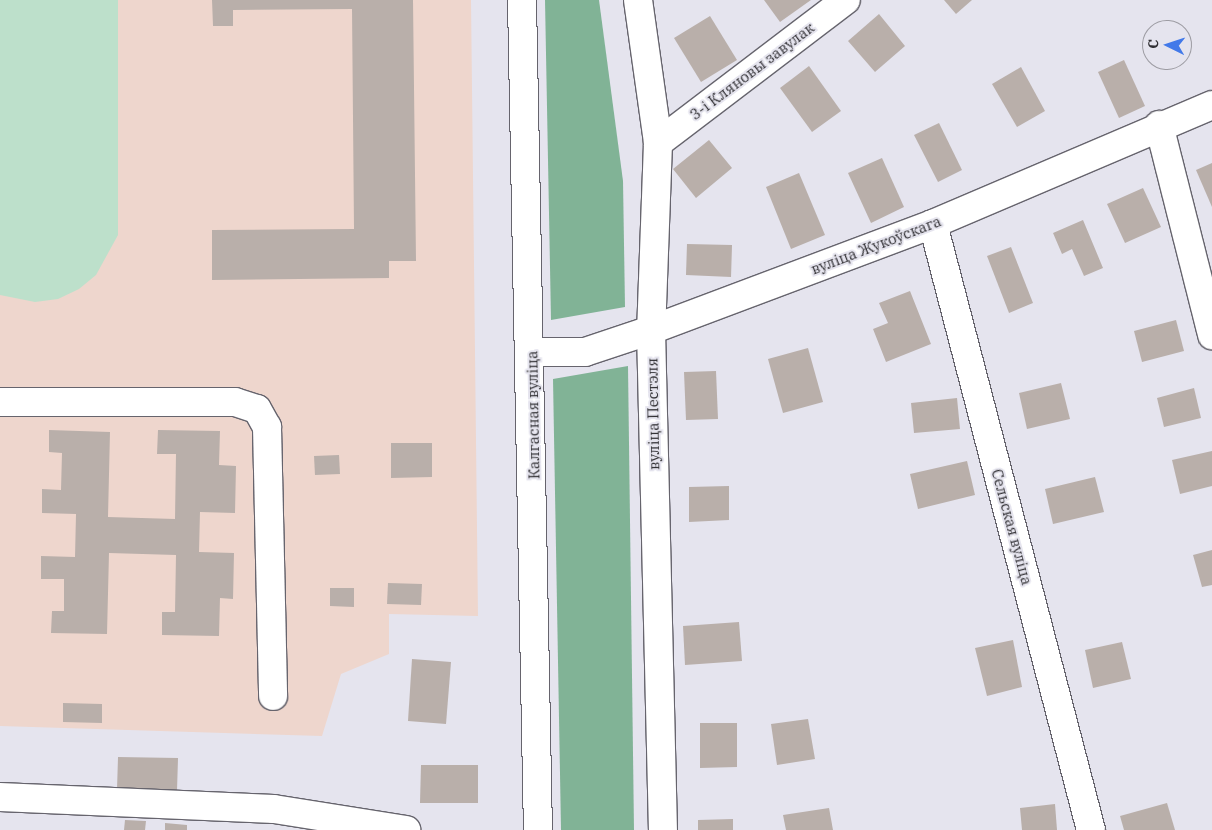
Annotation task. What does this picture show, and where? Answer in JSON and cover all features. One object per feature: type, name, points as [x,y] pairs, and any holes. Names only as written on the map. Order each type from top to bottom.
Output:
[{"type":"street","name":"Калгасная вуліца","points":[[522,0],[532,352],[538,830]]},
{"type":"street","name":"вуліца Пестэля","points":[[638,0],[658,143],[651,330],[663,830]]},
{"type":"street","name":"3-і Кляновы завулак","points":[[658,143],[846,0]]},
{"type":"street","name":"вуліца Жукоўскага","points":[[532,352],[585,352],[651,330],[933,224],[1158,125],[1212,105]]},
{"type":"street","points":[[1158,125],[1212,335]]},
{"type":"street","name":"Сельская вуліца","points":[[933,224],[1091,830]]},
{"type":"street","points":[[0,402],[235,402],[257,409],[267,428],[272,696]]},
{"type":"street","points":[[0,797],[274,809],[406,830]]},
{"type":"shaded area","points":[[0,0],[471,0],[478,616],[389,614],[389,654],[341,674],[322,736],[0,726]]},
{"type":"green space","points":[[0,0],[118,0],[118,235],[96,275],[79,289],[58,299],[35,302],[0,295]]},
{"type":"green space","points":[[545,0],[599,0],[623,181],[625,307],[551,320]]},
{"type":"green space","points":[[628,366],[634,830],[561,830],[553,379]]},
{"type":"building","points":[[212,0],[413,0],[416,261],[389,261],[389,278],[212,280],[212,230],[354,229],[352,9],[233,10],[233,26],[213,26]]},
{"type":"building","points":[[764,0],[811,0],[780,22]]},
{"type":"building","points":[[944,0],[972,0],[956,14]]},
{"type":"building","points":[[879,14],[905,46],[875,72],[848,41]]},
{"type":"building","points":[[710,16],[737,60],[701,82],[674,38]]},
{"type":"building","points":[[1124,60],[1145,106],[1119,118],[1098,72]]},
{"type":"building","points":[[809,66],[841,111],[812,132],[780,88]]},
{"type":"building","points":[[1021,67],[1045,111],[1017,127],[992,84]]},
{"type":"building","points":[[939,123],[962,170],[938,182],[914,135]]},
{"type":"building","points":[[709,140],[732,168],[696,198],[673,169]]},
{"type":"building","points":[[882,158],[904,207],[871,223],[848,173]]},
{"type":"building","points":[[1212,163],[1212,207],[1196,170]]},
{"type":"building","points":[[799,173],[825,235],[791,249],[766,187]]},
{"type":"building","points":[[1143,188],[1161,227],[1125,243],[1107,204]]},
{"type":"building","points":[[1083,220],[1103,268],[1084,276],[1072,249],[1062,254],[1053,233]]},
{"type":"building","points":[[687,244],[732,245],[731,277],[686,275]]},
{"type":"building","points":[[1011,247],[1033,303],[1009,313],[987,256]]},
{"type":"building","points":[[910,291],[931,344],[886,362],[873,329],[888,323],[879,303]]},
{"type":"building","points":[[1176,320],[1184,351],[1142,362],[1134,331]]},
{"type":"building","points":[[808,348],[823,402],[783,413],[768,359]]},
{"type":"building","points":[[716,371],[718,419],[686,420],[684,372]]},
{"type":"building","points":[[1061,383],[1070,419],[1027,429],[1019,393]]},
{"type":"building","points":[[1194,388],[1201,418],[1164,427],[1157,398]]},
{"type":"building","points":[[957,398],[960,429],[914,433],[911,403]]},
{"type":"building","points":[[49,430],[110,432],[108,517],[175,519],[176,454],[157,454],[158,430],[220,431],[219,465],[236,466],[235,513],[200,512],[199,552],[234,553],[233,599],[220,598],[219,636],[162,635],[162,612],[175,612],[176,555],[109,553],[107,634],[51,633],[52,611],[64,611],[64,579],[41,579],[41,556],[75,557],[76,514],[42,513],[42,489],[61,490],[62,453],[49,452]]},
{"type":"building","points":[[391,443],[432,443],[432,477],[391,478]]},
{"type":"building","points":[[1212,451],[1212,486],[1180,494],[1172,460]]},
{"type":"building","points":[[339,455],[340,474],[315,475],[314,456]]},
{"type":"building","points":[[967,461],[975,495],[918,509],[910,474]]},
{"type":"building","points":[[1095,477],[1104,512],[1053,524],[1045,489]]},
{"type":"building","points":[[729,486],[729,520],[689,522],[689,487]]},
{"type":"building","points":[[1212,550],[1212,585],[1202,587],[1193,555]]},
{"type":"building","points":[[388,583],[422,584],[421,605],[387,604]]},
{"type":"building","points":[[330,588],[354,588],[354,607],[330,606]]},
{"type":"building","points":[[739,622],[742,661],[685,665],[683,626]]},
{"type":"building","points":[[1013,640],[1022,687],[987,696],[975,648]]},
{"type":"building","points":[[1122,642],[1131,679],[1093,688],[1085,650]]},
{"type":"building","points":[[412,659],[451,662],[446,724],[408,721]]},
{"type":"building","points":[[63,703],[102,704],[102,723],[63,722]]},
{"type":"building","points":[[808,719],[815,759],[777,765],[771,724]]},
{"type":"building","points":[[700,723],[737,723],[737,767],[700,768]]},
{"type":"building","points":[[118,757],[178,758],[177,791],[117,790]]},
{"type":"building","points":[[421,765],[478,765],[478,803],[420,803]]},
{"type":"building","points":[[1167,803],[1175,830],[1124,830],[1120,816]]},
{"type":"building","points":[[1055,804],[1057,830],[1022,830],[1020,808]]},
{"type":"building","points":[[829,808],[833,830],[786,830],[783,815]]},
{"type":"building","points":[[733,819],[733,830],[698,830],[698,820]]},
{"type":"building","points":[[125,820],[146,821],[145,830],[124,830]]},
{"type":"building","points":[[165,823],[187,825],[187,830],[165,830]]}]
